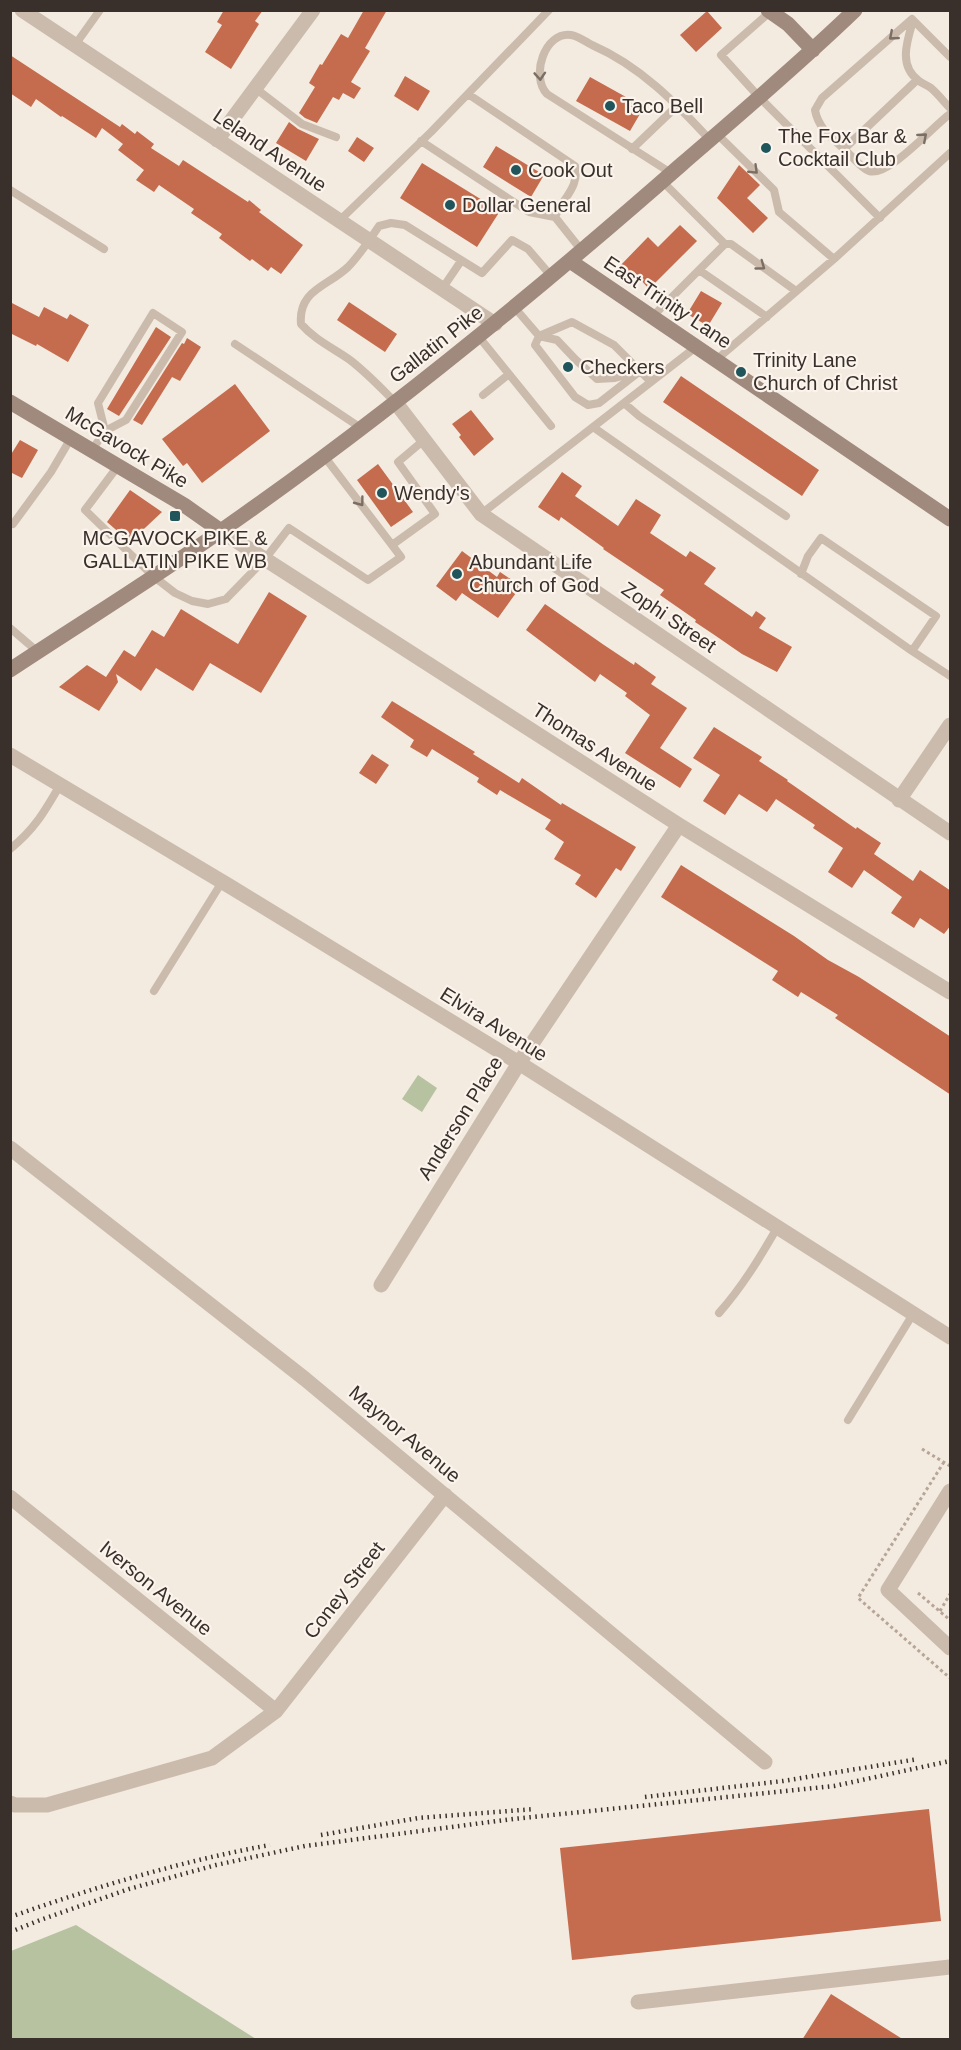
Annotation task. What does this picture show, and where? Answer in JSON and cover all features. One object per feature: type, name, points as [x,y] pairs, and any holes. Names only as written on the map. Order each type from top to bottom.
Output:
[{"type":"main road","name":"Gallatin Pike","points":[[10,670],[221,531],[396,403],[552,277],[813,50],[855,10]]},
{"type":"main road","points":[[769,11],[788,24],[813,50]]},
{"type":"main road","name":"East Trinity Lane","points":[[570,261],[951,519]]},
{"type":"main road","name":"McGavock Pike","points":[[10,402],[184,505],[221,531]]},
{"type":"street","name":"Leland Avenue","points":[[22,10],[495,324]]},
{"type":"street","points":[[217,140],[313,10]]},
{"type":"street","name":"Zophi Street","points":[[396,403],[482,514],[899,800],[951,833]]},
{"type":"street","name":"Thomas Avenue","points":[[221,531],[679,825],[951,992]]},
{"type":"street","points":[[899,800],[951,725]]},
{"type":"street","name":"Elvira Avenue","points":[[10,755],[519,1064],[951,1337]]},
{"type":"street","name":"Anderson Place","points":[[381,1285],[519,1064],[679,825]]},
{"type":"street","name":"Maynor Avenue","points":[[10,1148],[305,1379],[765,1762]]},
{"type":"street","points":[[951,1491],[888,1590],[951,1648]]},
{"type":"street","name":"Coney Street","points":[[10,1803],[47,1805],[212,1758],[276,1711],[445,1495]]},
{"type":"street","name":"Iverson Avenue","points":[[10,1497],[276,1711]]},
{"type":"street","points":[[638,2002],[951,1967]]},
{"type":"lane","points":[[75,45],[100,10]]},
{"type":"lane","points":[[339,221],[468,94],[549,10]]},
{"type":"lane","points":[[769,11],[721,55],[759,97],[879,218]]},
{"type":"lane","points":[[913,21],[912,19],[822,98],[815,110],[817,121],[869,171],[880,172],[893,164],[951,114]]},
{"type":"lane","points":[[913,21],[951,57]]},
{"type":"lane","points":[[913,21],[905,47],[906,61],[917,80],[930,87],[951,108]]},
{"type":"lane","points":[[724,244],[667,177],[632,149],[547,94],[542,88],[538,72],[541,61],[553,41],[571,35],[602,50],[656,84],[774,190],[779,212],[834,260]]},
{"type":"lane","points":[[844,149],[917,80]]},
{"type":"lane","points":[[255,88],[302,124],[336,137]]},
{"type":"lane","points":[[468,94],[575,166],[577,174],[574,186],[555,218]]},
{"type":"lane","points":[[632,149],[678,105]]},
{"type":"lane","points":[[421,141],[529,212],[555,218],[582,251]]},
{"type":"lane","points":[[716,360],[834,260],[951,153]]},
{"type":"lane","points":[[10,190],[104,249]]},
{"type":"lane","points":[[396,403],[369,375],[349,359],[320,342],[301,324],[300,311],[305,298],[350,265],[379,226],[391,223],[405,225],[482,273],[512,240],[528,249],[552,277]]},
{"type":"lane","points":[[652,317],[724,244],[731,244],[796,291]]},
{"type":"lane","points":[[442,289],[461,261]]},
{"type":"lane","points":[[699,270],[767,317]]},
{"type":"lane","points":[[515,308],[539,336],[557,340],[597,379],[615,378],[640,371]]},
{"type":"lane","points":[[92,450],[105,431],[126,420],[182,332],[153,314],[98,403],[105,431]]},
{"type":"lane","points":[[640,371],[599,404],[588,405],[575,397],[536,345],[539,336],[572,322],[614,345],[640,371],[651,382]]},
{"type":"lane","points":[[479,337],[551,426]]},
{"type":"lane","points":[[234,344],[361,428]]},
{"type":"lane","points":[[482,514],[696,347]]},
{"type":"lane","points":[[483,395],[509,374]]},
{"type":"lane","points":[[624,403],[639,416],[786,516]]},
{"type":"lane","points":[[593,427],[801,574],[951,676]]},
{"type":"lane","points":[[13,524],[51,472],[71,438]]},
{"type":"lane","points":[[392,545],[435,514],[398,462],[424,440]]},
{"type":"lane","points":[[118,466],[85,510],[153,576],[177,595],[192,602],[208,604],[226,599],[265,559],[289,528],[368,580],[401,557],[324,456]]},
{"type":"lane","points":[[801,574],[808,556],[821,538],[936,616],[912,651]]},
{"type":"lane","points":[[10,628],[38,652]]},
{"type":"lane","points":[[10,849],[27,836],[39,822],[60,786]]},
{"type":"lane","points":[[154,991],[222,882]]},
{"type":"lane","points":[[719,1313],[752,1272],[777,1228]]},
{"type":"lane","points":[[848,1420],[914,1314]]},
{"type":"path","points":[[922,1449],[951,1466]]},
{"type":"path","points":[[918,1593],[951,1620]]},
{"type":"path","points":[[942,1612],[951,1594]]},
{"type":"path","points":[[942,1612],[951,1612]]},
{"type":"green space","points":[[418,1075],[437,1088],[422,1112],[402,1099]]},
{"type":"green space","points":[[76,1925],[256,2039],[11,2039],[11,1951]]},
{"type":"building","points":[[224,10],[263,10],[255,21],[259,24],[231,69],[205,52],[222,25],[217,22]]},
{"type":"building","points":[[364,10],[387,10],[365,48],[370,51],[351,82],[361,88],[354,99],[343,93],[339,100],[333,97],[317,123],[305,118],[299,113],[315,87],[309,83],[341,34],[348,38]]},
{"type":"building","points":[[707,11],[722,28],[696,52],[680,35]]},
{"type":"building","points":[[10,55],[120,127],[122,124],[135,134],[137,131],[154,144],[151,148],[179,166],[183,160],[248,202],[249,200],[261,210],[259,212],[303,245],[281,274],[271,267],[268,271],[252,259],[250,261],[219,238],[222,234],[191,213],[194,209],[159,185],[154,192],[136,180],[144,170],[118,150],[123,144],[102,128],[96,138],[36,99],[31,107],[10,93]]},
{"type":"building","points":[[405,76],[430,91],[418,111],[394,96]]},
{"type":"building","points":[[590,77],[644,107],[630,131],[576,101]]},
{"type":"building","points":[[289,122],[319,139],[306,161],[276,143]]},
{"type":"building","points":[[357,137],[374,148],[364,162],[348,151]]},
{"type":"building","points":[[496,146],[544,175],[531,197],[483,167]]},
{"type":"building","name":"Dollar General","points":[[422,163],[500,211],[477,247],[400,198]]},
{"type":"building","points":[[739,165],[760,185],[747,198],[768,218],[753,233],[717,198]]},
{"type":"building","points":[[680,225],[697,241],[649,289],[639,278],[631,286],[616,270],[648,237],[658,247]]},
{"type":"building","points":[[701,291],[722,303],[708,326],[687,314]]},
{"type":"building","points":[[10,302],[39,317],[44,307],[67,319],[70,314],[89,325],[68,362],[37,344],[36,346],[10,333]]},
{"type":"building","points":[[349,302],[397,334],[385,352],[337,320]]},
{"type":"building","points":[[156,327],[171,337],[119,416],[107,409]]},
{"type":"building","points":[[187,338],[201,347],[180,381],[172,377],[142,425],[133,420],[182,343],[184,344]]},
{"type":"building","points":[[681,376],[819,470],[802,496],[663,402]]},
{"type":"building","points":[[235,384],[270,431],[202,483],[187,463],[183,466],[162,439]]},
{"type":"building","points":[[471,410],[494,439],[474,456],[452,424]]},
{"type":"building","points":[[20,440],[38,450],[22,478],[10,472],[10,456]]},
{"type":"building","points":[[378,464],[413,512],[391,527],[357,480]]},
{"type":"building","points":[[562,472],[582,486],[575,496],[618,526],[636,499],[661,515],[650,533],[686,557],[690,551],[716,568],[704,584],[752,617],[756,611],[766,618],[759,628],[792,647],[777,672],[742,654],[695,622],[696,620],[660,595],[664,590],[603,549],[561,517],[559,521],[538,507]]},
{"type":"building","points":[[130,490],[162,512],[130,542],[107,522]]},
{"type":"building","points":[[462,551],[497,577],[500,572],[521,586],[498,618],[462,593],[456,601],[436,586]]},
{"type":"building","points":[[269,592],[307,616],[261,693],[210,663],[193,691],[156,668],[141,691],[116,674],[118,682],[99,711],[59,687],[87,665],[106,677],[124,650],[135,657],[152,630],[164,637],[181,609],[238,644]]},
{"type":"building","points":[[545,604],[634,665],[635,662],[656,677],[651,684],[687,708],[660,748],[692,769],[680,788],[625,753],[650,715],[625,696],[627,693],[600,674],[595,682],[526,630]]},
{"type":"building","points":[[392,701],[475,752],[473,754],[519,783],[522,778],[561,805],[562,803],[636,847],[621,871],[616,868],[596,898],[575,884],[581,875],[554,859],[564,842],[545,829],[551,820],[500,790],[497,795],[477,782],[479,778],[432,749],[427,757],[410,747],[414,740],[381,717]]},
{"type":"building","points":[[714,727],[762,757],[759,761],[856,829],[857,827],[881,843],[874,854],[913,881],[920,870],[951,891],[951,925],[944,934],[920,918],[914,928],[891,913],[902,897],[864,870],[852,888],[828,872],[843,848],[813,828],[815,825],[776,799],[767,812],[739,794],[725,815],[703,801],[720,775],[693,758]]},
{"type":"building","points":[[372,754],[389,765],[376,784],[359,773]]},
{"type":"building","points":[[681,865],[951,1037],[951,1095],[835,1018],[838,1015],[801,992],[798,997],[772,980],[778,971],[661,897]]},
{"type":"building","points":[[929,1809],[941,1921],[572,1960],[560,1848]]},
{"type":"building","points":[[831,1994],[904,2040],[802,2040]]},
{"type":"railway","points":[[645,1797],[783,1781],[918,1759]]},
{"type":"railway","points":[[10,1932],[129,1889],[216,1865],[305,1846],[513,1819],[834,1786],[950,1761]]},
{"type":"railway","points":[[321,1835],[418,1818],[535,1809]]},
{"type":"railway","points":[[10,1917],[139,1876],[270,1845]]},
{"type":"place","name":"Taco Bell","points":[[610,106]]},
{"type":"place","name":"The Fox Bar & Cocktail Club","points":[[766,148]]},
{"type":"place","name":"Cook Out","points":[[516,170]]},
{"type":"place","name":"Dollar General","points":[[450,205]]},
{"type":"place","name":"Checkers","points":[[568,367]]},
{"type":"place","name":"Trinity Lane Church of Christ","points":[[741,372]]},
{"type":"place","name":"Wendy's","points":[[382,493]]},
{"type":"place","name":"MCGAVOCK PIKE & GALLATIN PIKE WB","points":[[175,516]]},
{"type":"place","name":"Abundant Life Church of God","points":[[457,574]]}]
